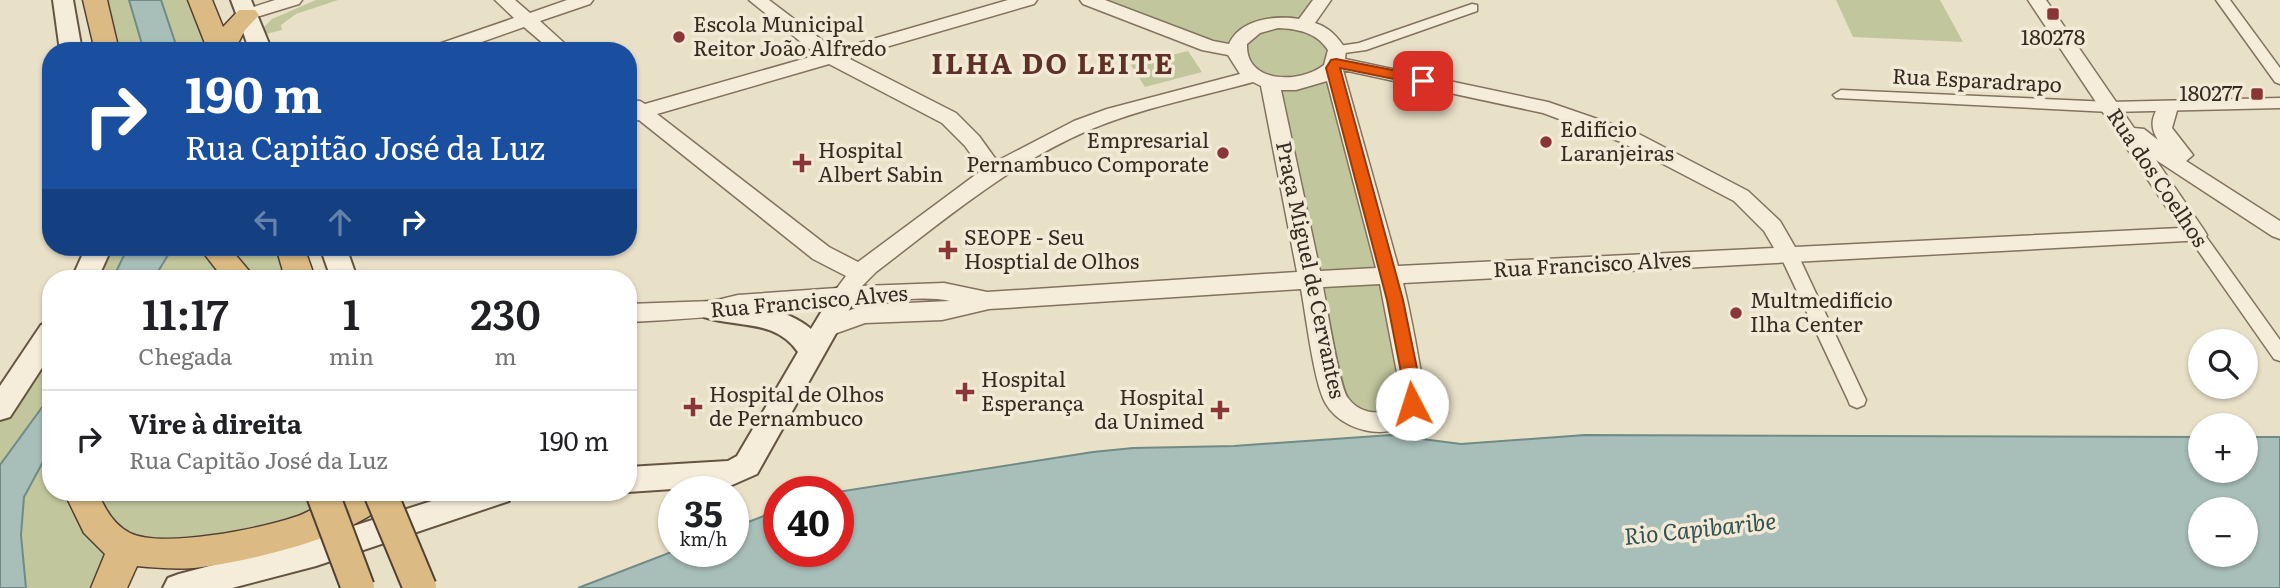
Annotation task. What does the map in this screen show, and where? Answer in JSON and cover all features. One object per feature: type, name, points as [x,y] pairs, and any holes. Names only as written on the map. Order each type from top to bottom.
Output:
[{"type":"highway","points":[[95,0],[105,42]]},
{"type":"highway","points":[[217,42],[202,6],[244,7],[226,42]]},
{"type":"highway","points":[[221,256],[233,270]]},
{"type":"highway","points":[[84,501],[86,510],[99,528],[123,548],[166,555],[209,553],[256,542],[341,513],[363,501]]},
{"type":"highway","points":[[325,501],[358,588]]},
{"type":"highway","points":[[383,501],[420,588]]},
{"type":"highway","points":[[109,588],[122,561],[123,548]]},
{"type":"main road","points":[[63,0],[70,42]]},
{"type":"main road","points":[[244,7],[258,42]]},
{"type":"main road","points":[[637,479],[732,473],[747,465],[844,296]]},
{"type":"main road","points":[[713,310],[756,315],[787,323],[801,334],[817,340]]},
{"type":"main road","points":[[0,409],[42,346]]},
{"type":"main road","points":[[179,588],[316,552],[471,501]]},
{"type":"street","points":[[244,7],[293,0]]},
{"type":"street","points":[[504,0],[553,42]]},
{"type":"street","points":[[464,42],[584,0]]},
{"type":"street","points":[[758,0],[833,58],[949,118],[972,141],[994,171]]},
{"type":"street","points":[[637,108],[833,58],[1028,0]]},
{"type":"street","points":[[1089,0],[1209,46],[1236,51],[1238,42],[1253,29],[1278,23],[1304,25],[1326,35],[1335,60]]},
{"type":"street","points":[[1304,25],[1322,0]]},
{"type":"street","name":"Rua dos Coelhos","points":[[2037,0],[2280,354]]},
{"type":"street","points":[[2223,0],[2280,79]]},
{"type":"street","points":[[1230,82],[1254,88],[1307,83],[1318,79],[1335,60],[1362,47],[1472,8]]},
{"type":"street","points":[[1209,46],[1230,82]]},
{"type":"street","name":"Praça Miguel de Cervantes","points":[[1236,51],[1241,64],[1266,86],[1337,403],[1355,418],[1383,423],[1406,412],[1412,404],[1413,393],[1389,275],[1335,60]]},
{"type":"street","points":[[1335,60],[1548,108],[1628,137],[1741,196],[1772,226],[1789,255],[1857,400]]},
{"type":"street","points":[[844,296],[860,273],[994,171],[1081,126],[1114,114],[1230,82],[1266,86]]},
{"type":"street","name":"Rua Esparadrapo","points":[[1841,95],[2110,107],[2280,103]]},
{"type":"street","points":[[2110,107],[2133,119],[2183,155],[2280,217]]},
{"type":"street","points":[[2110,107],[2147,144],[2280,231]]},
{"type":"street","points":[[2168,107],[2160,119],[2160,127],[2183,155]]},
{"type":"street","points":[[637,112],[821,253],[860,273]]},
{"type":"street","points":[[2161,236],[2174,220],[2176,187],[2185,182],[2204,185],[2218,192]]},
{"type":"street","name":"Rua Francisco Alves","points":[[817,340],[864,314],[942,311],[989,300],[1389,275],[2196,235]]},
{"type":"street","points":[[814,297],[826,283],[828,270],[821,253]]},
{"type":"street","name":"Rua Francisco Alves","points":[[637,313],[713,310],[738,304],[814,297],[944,291],[989,300]]},
{"type":"green space","points":[[95,0],[196,0],[211,42],[105,42]]},
{"type":"green space","points":[[316,0],[338,0],[296,14],[281,25],[282,30],[262,35],[261,30],[272,19]]},
{"type":"green space","points":[[1098,0],[1320,0],[1304,23],[1269,22],[1234,49]]},
{"type":"green space","points":[[1836,0],[1940,0],[1963,42],[1853,37]]},
{"type":"green space","points":[[1286,23],[1326,37],[1334,63],[1287,83],[1250,71],[1239,51],[1247,35]]},
{"type":"green space","points":[[1188,51],[1202,72],[1145,87],[1131,65]]},
{"type":"green space","points":[[1332,74],[1384,273],[1313,278],[1273,84]]},
{"type":"green space","points":[[99,256],[284,256],[290,270],[92,270]]},
{"type":"green space","points":[[1386,280],[1411,391],[1381,418],[1346,407],[1314,285]]},
{"type":"green space","points":[[42,347],[42,501],[362,501],[336,516],[123,552],[109,588],[0,588],[0,409]]},
{"type":"water","points":[[129,0],[161,0],[175,42],[141,42]]},
{"type":"water","points":[[124,256],[167,256],[159,270],[117,270]]},
{"type":"water","points":[[42,407],[42,464],[24,497],[21,535],[26,588],[0,588],[0,465]]},
{"type":"water","name":"Rio Capibaribe","points":[[1391,435],[1461,444],[1585,435],[2188,437],[2188,483],[2258,483],[2258,437],[2280,437],[2280,588],[578,588],[658,557],[658,567],[749,567],[749,522],[763,516],[763,567],[854,567],[854,489],[1133,448],[1234,446]]},
{"type":"place","name":"180278","points":[[2053,14]]},
{"type":"place","name":"Escola Municipal Reitor João Alfredo","points":[[679,37]]},
{"type":"place","name":"180277","points":[[2257,94]]},
{"type":"place","name":"Edifício Laranjeiras","points":[[1546,142]]},
{"type":"place","name":"Empresarial Pernambuco Comporate","points":[[1223,153]]},
{"type":"place","name":"Hospital Albert Sabin","points":[[802,163]]},
{"type":"place","name":"SEOPE - Seu Hosptial de Olhos","points":[[948,250]]},
{"type":"place","name":"Multmedifício Ilha Center","points":[[1736,313]]},
{"type":"place","name":"Hospital Esperança","points":[[965,392]]},
{"type":"place","name":"Hospital de Olhos de Pernambuco","points":[[693,407]]},
{"type":"place","name":"Hospital da Unimed","points":[[1220,410]]},
{"type":"district","name":"ILHA DO LEITE","points":[[1053,64]]},
{"type":"route","points":[[1412,404],[1413,393],[1395,300],[1333,68],[1336,63],[1423,81]]}]
